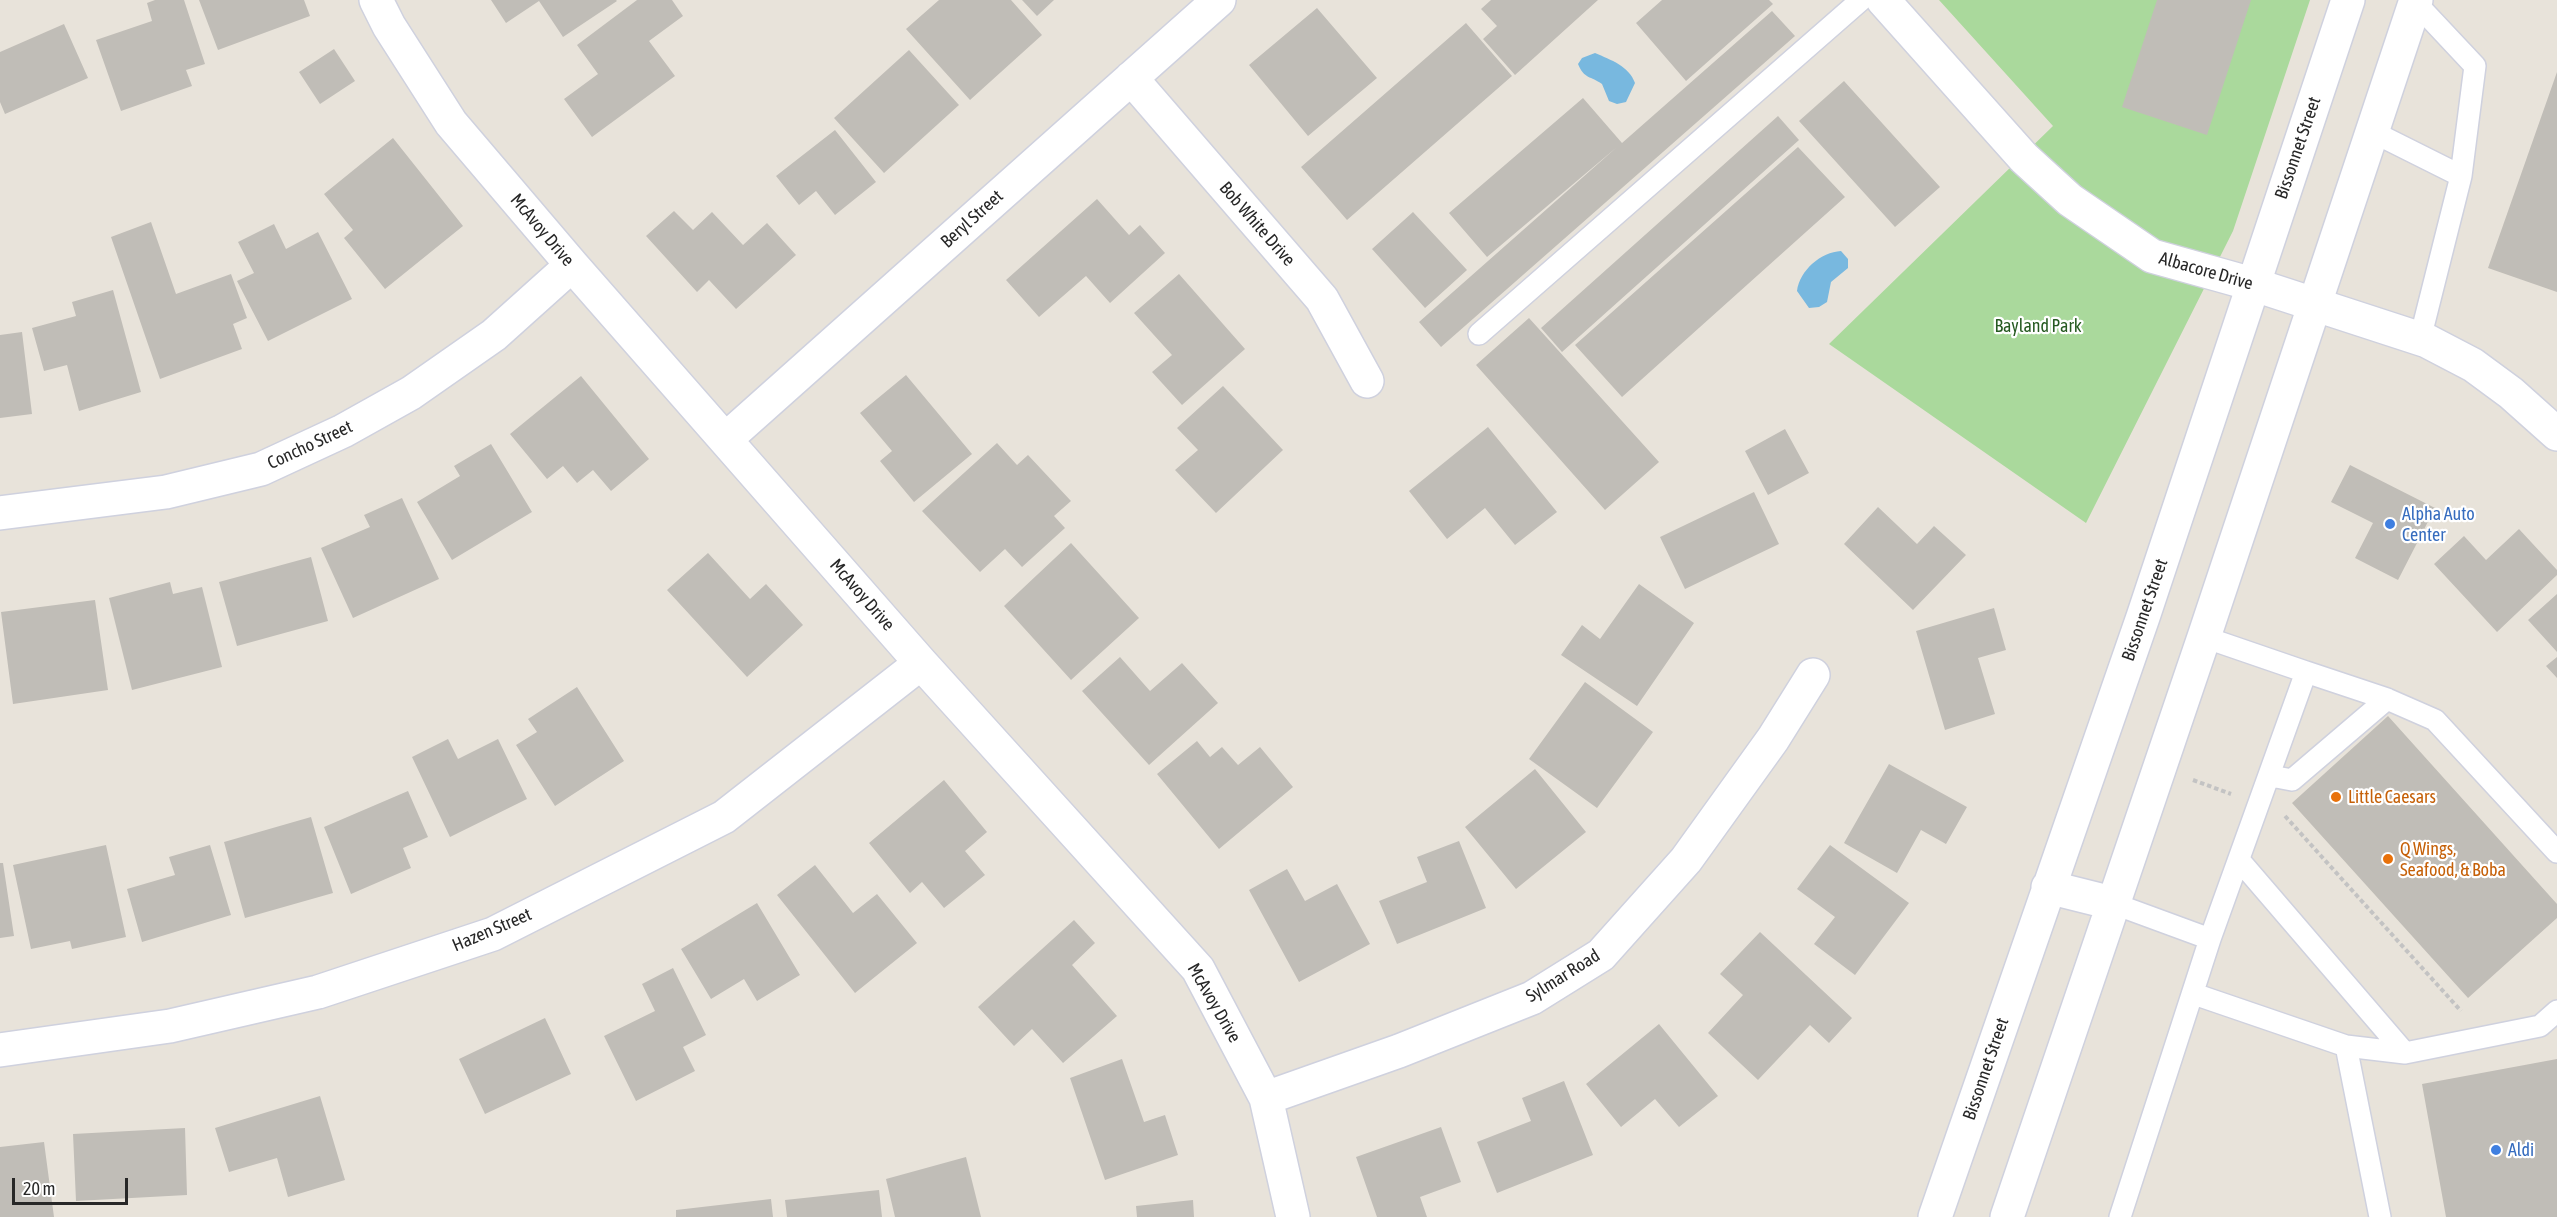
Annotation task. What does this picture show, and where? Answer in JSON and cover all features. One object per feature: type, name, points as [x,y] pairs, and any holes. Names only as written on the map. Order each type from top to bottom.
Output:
[{"type":"street","name":"McAvoy Drive","points":[[376,0],[389,26],[451,123],[572,265],[921,663],[1198,969],[1266,1098],[1293,1217]]},
{"type":"street","name":"Beryl Street","points":[[726,439],[1219,0]]},
{"type":"street","name":"Albacore Drive","points":[[1883,0],[2024,158],[2070,200],[2152,256],[2252,284],[2420,339],[2473,365],[2511,393],[2557,434]]},
{"type":"street","name":"Bissonnet Street","points":[[1935,1217],[2143,617],[2348,0]]},
{"type":"street","points":[[2009,1216],[2112,903],[2316,304],[2415,1]]},
{"type":"street","name":"Bob White Drive","points":[[1131,78],[1322,299],[1367,381]]},
{"type":"street","name":"Concho Street","points":[[0,513],[166,492],[261,469],[343,431],[411,393],[494,334],[572,265]]},
{"type":"street","name":"Hazen Street","points":[[0,1050],[170,1026],[307,995],[493,934],[724,817],[921,663]]},
{"type":"street","name":"Sylmar Road","points":[[1266,1098],[1399,1051],[1532,998],[1601,955],[1686,860],[1773,740],[1813,675]]},
{"type":"street","points":[[2048,887],[2112,903]]},
{"type":"lane","points":[[1479,334],[1862,0]]},
{"type":"lane","points":[[2415,1],[2475,66],[2461,176],[2420,339]]},
{"type":"lane","points":[[2373,132],[2461,176]]},
{"type":"lane","points":[[2204,637],[2387,699],[2434,720],[2557,852]]},
{"type":"lane","points":[[2120,1217],[2210,939],[2271,776],[2306,672]]},
{"type":"lane","points":[[2271,776],[2292,780],[2387,699]]},
{"type":"lane","points":[[2240,861],[2405,1053]]},
{"type":"lane","points":[[2112,903],[2210,939]]},
{"type":"lane","points":[[2194,994],[2346,1046],[2405,1053],[2540,1026],[2557,1011]]},
{"type":"lane","points":[[2346,1046],[2380,1217]]},
{"type":"path","points":[[2193,780],[2240,797]]},
{"type":"path","points":[[2283,813],[2485,1037]]},
{"type":"green space","name":"Bayland Park","points":[[1939,0],[2310,0],[2233,231],[2086,523],[1829,344],[2053,126]]},
{"type":"water","points":[[1595,53],[1619,64],[1632,77],[1635,83],[1626,102],[1617,104],[1609,101],[1602,84],[1585,75],[1580,69],[1578,64],[1582,58]]},
{"type":"water","points":[[1841,251],[1848,259],[1848,268],[1831,282],[1827,302],[1819,307],[1809,308],[1797,291],[1802,276],[1819,259]]},
{"type":"building","points":[[155,0],[184,0],[205,64],[186,70],[192,86],[121,111],[96,40],[152,21],[147,3]]},
{"type":"building","points":[[199,0],[304,0],[310,16],[218,50]]},
{"type":"building","points":[[491,0],[617,1],[563,37],[539,1],[506,23]]},
{"type":"building","points":[[637,0],[672,0],[683,16],[649,41],[675,76],[592,137],[564,99],[598,74],[577,45]]},
{"type":"building","points":[[939,0],[1011,0],[1042,35],[970,100],[906,29]]},
{"type":"building","points":[[1022,0],[1054,0],[1037,16]]},
{"type":"building","points":[[1491,0],[1598,0],[1515,75],[1483,39],[1497,26],[1481,9]]},
{"type":"building","points":[[1662,0],[1769,0],[1773,4],[1686,81],[1636,23]]},
{"type":"building","points":[[2157,0],[2251,0],[2207,135],[2122,107]]},
{"type":"building","points":[[1317,8],[1377,78],[1308,136],[1249,65]]},
{"type":"building","points":[[1772,11],[1795,36],[1441,347],[1419,322],[1617,147],[1487,257],[1449,213],[1583,98],[1622,143]]},
{"type":"building","points":[[1466,23],[1512,76],[1347,220],[1301,167]]},
{"type":"building","points":[[64,24],[88,78],[5,114],[0,102],[0,52]]},
{"type":"building","points":[[334,49],[355,81],[320,104],[299,72]]},
{"type":"building","points":[[909,50],[959,105],[884,173],[834,118]]},
{"type":"building","points":[[2557,72],[2557,292],[2488,268]]},
{"type":"building","points":[[1844,81],[1940,187],[1895,227],[1799,121]]},
{"type":"building","points":[[1778,116],[1799,140],[1562,352],[1541,328]]},
{"type":"building","points":[[835,130],[876,182],[835,215],[816,191],[799,205],[776,176]]},
{"type":"building","points":[[393,138],[463,226],[385,289],[344,238],[353,230],[324,194]]},
{"type":"building","points":[[1798,147],[1845,197],[1622,397],[1575,345]]},
{"type":"building","points":[[1097,199],[1129,235],[1140,225],[1165,253],[1110,303],[1086,276],[1039,317],[1006,280]]},
{"type":"building","points":[[674,211],[693,230],[712,212],[743,245],[767,223],[796,255],[736,309],[709,280],[697,292],[646,236]]},
{"type":"building","points":[[1413,212],[1467,270],[1425,308],[1372,249]]},
{"type":"building","points":[[151,222],[176,294],[231,274],[247,318],[233,324],[242,349],[160,379],[111,237]]},
{"type":"building","points":[[274,224],[286,249],[318,232],[352,299],[268,341],[237,281],[254,273],[238,242]]},
{"type":"building","points":[[1179,274],[1245,349],[1182,405],[1152,372],[1172,355],[1134,313]]},
{"type":"building","points":[[113,290],[141,392],[79,411],[67,365],[44,371],[32,328],[76,316],[72,302]]},
{"type":"building","points":[[1529,318],[1659,462],[1605,510],[1476,365]]},
{"type":"building","points":[[22,332],[32,414],[0,418],[0,335]]},
{"type":"building","points":[[906,375],[972,454],[914,502],[880,461],[892,451],[860,413]]},
{"type":"building","points":[[581,376],[649,459],[611,491],[593,470],[577,483],[563,466],[547,479],[510,434]]},
{"type":"building","points":[[1223,386],[1283,450],[1216,513],[1175,470],[1198,450],[1177,428]]},
{"type":"building","points":[[1488,427],[1557,512],[1515,545],[1485,508],[1447,539],[1409,491]]},
{"type":"building","points":[[1785,429],[1809,473],[1768,495],[1745,451]]},
{"type":"building","points":[[997,443],[1017,465],[1028,455],[1071,501],[1054,516],[1065,528],[1022,567],[1005,549],[980,572],[922,511]]},
{"type":"building","points":[[491,444],[532,512],[452,560],[417,502],[460,476],[454,466]]},
{"type":"building","points":[[2350,465],[2435,508],[2398,580],[2355,558],[2373,523],[2331,502]]},
{"type":"building","points":[[1754,492],[1779,544],[1685,589],[1660,537]]},
{"type":"building","points":[[402,498],[439,579],[353,618],[321,548],[370,527],[364,515]]},
{"type":"building","points":[[1878,507],[1917,544],[1934,526],[1966,555],[1913,610],[1844,544]]},
{"type":"building","points":[[2519,529],[2557,570],[2557,575],[2497,632],[2434,564],[2464,536],[2486,560]]},
{"type":"building","points":[[1071,543],[1139,618],[1071,680],[1004,606]]},
{"type":"building","points":[[708,553],[750,599],[766,584],[803,625],[747,677],[667,590]]},
{"type":"building","points":[[311,557],[328,621],[237,646],[219,582]]},
{"type":"building","points":[[170,582],[173,594],[202,587],[222,667],[132,690],[109,598]]},
{"type":"building","points":[[1639,584],[1694,623],[1637,706],[1561,655],[1582,625],[1600,639]]},
{"type":"building","points":[[2557,594],[2557,652],[2528,620]]},
{"type":"building","points":[[95,600],[108,690],[13,704],[1,612]]},
{"type":"building","points":[[1994,608],[2006,650],[1978,658],[1995,714],[1945,730],[1916,631]]},
{"type":"building","points":[[1120,657],[1150,691],[1182,663],[1218,703],[1149,765],[1082,691]]},
{"type":"building","points":[[2557,657],[2557,678],[2546,666]]},
{"type":"building","points":[[1585,682],[1653,732],[1597,808],[1529,759]]},
{"type":"building","points":[[577,687],[624,761],[555,806],[516,745],[537,732],[528,719]]},
{"type":"building","points":[[2388,716],[2557,904],[2557,918],[2468,998],[2292,803]]},
{"type":"building","points":[[448,739],[458,759],[498,739],[527,799],[450,837],[412,757]]},
{"type":"building","points":[[1197,741],[1210,757],[1222,747],[1238,765],[1260,747],[1293,787],[1219,849],[1157,774]]},
{"type":"building","points":[[1889,764],[1967,807],[1946,844],[1921,830],[1897,873],[1844,843]]},
{"type":"building","points":[[1535,769],[1586,832],[1516,889],[1465,827]]},
{"type":"building","points":[[944,780],[987,832],[965,851],[985,875],[944,908],[922,882],[910,893],[869,843]]},
{"type":"building","points":[[408,791],[428,837],[403,848],[411,868],[351,894],[324,827]]},
{"type":"building","points":[[311,817],[333,893],[245,918],[224,842]]},
{"type":"building","points":[[1459,841],[1486,908],[1397,944],[1379,901],[1427,882],[1417,857]]},
{"type":"building","points":[[106,845],[126,937],[72,949],[70,941],[31,949],[13,865]]},
{"type":"building","points":[[210,845],[231,915],[142,942],[127,889],[175,875],[169,857]]},
{"type":"building","points":[[1830,845],[1909,903],[1855,975],[1814,944],[1835,917],[1797,889]]},
{"type":"building","points":[[0,863],[3,863],[14,936],[0,938]]},
{"type":"building","points":[[815,865],[853,913],[877,894],[917,943],[855,993],[777,895]]},
{"type":"building","points":[[1287,869],[1305,901],[1337,884],[1370,944],[1299,982],[1249,890]]},
{"type":"building","points":[[757,903],[800,975],[757,1001],[744,979],[711,999],[681,949]]},
{"type":"building","points":[[1074,920],[1095,943],[1072,965],[1117,1016],[1063,1063],[1032,1029],[1014,1046],[978,1007]]},
{"type":"building","points":[[1760,932],[1852,1018],[1829,1043],[1810,1025],[1758,1080],[1708,1033],[1743,995],[1720,974]]},
{"type":"building","points":[[673,968],[706,1035],[683,1047],[695,1071],[636,1101],[604,1036],[655,1011],[642,984]]},
{"type":"building","points":[[545,1018],[571,1074],[485,1114],[459,1059]]},
{"type":"building","points":[[1659,1024],[1718,1096],[1679,1127],[1655,1099],[1621,1127],[1586,1084]]},
{"type":"building","points":[[1122,1059],[1144,1122],[1165,1115],[1178,1155],[1105,1180],[1070,1078]]},
{"type":"building","name":"Aldi","points":[[2557,1059],[2557,1217],[2446,1217],[2422,1084]]},
{"type":"building","points":[[1564,1081],[1593,1155],[1497,1193],[1477,1142],[1531,1121],[1522,1098]]},
{"type":"building","points":[[320,1096],[345,1180],[288,1197],[277,1158],[229,1172],[215,1128]]},
{"type":"building","points":[[1441,1127],[1461,1182],[1420,1197],[1427,1217],[1377,1217],[1356,1157]]},
{"type":"building","points":[[185,1128],[187,1195],[76,1201],[73,1134]]},
{"type":"building","points":[[44,1142],[54,1217],[0,1217],[0,1147]]},
{"type":"building","points":[[966,1157],[981,1217],[895,1217],[886,1179]]},
{"type":"building","points":[[879,1190],[882,1217],[787,1217],[785,1200]]},
{"type":"building","points":[[771,1199],[773,1217],[676,1217],[676,1210]]},
{"type":"building","points":[[1193,1200],[1194,1217],[1137,1217],[1136,1206]]},
{"type":"place","name":"Alpha Auto Center","points":[[2390,524]]},
{"type":"place","name":"Little Caesars","points":[[2336,797]]},
{"type":"place","name":"Q Wings, Seafood, & Boba","points":[[2388,859]]},
{"type":"place","name":"Aldi","points":[[2496,1150]]}]
